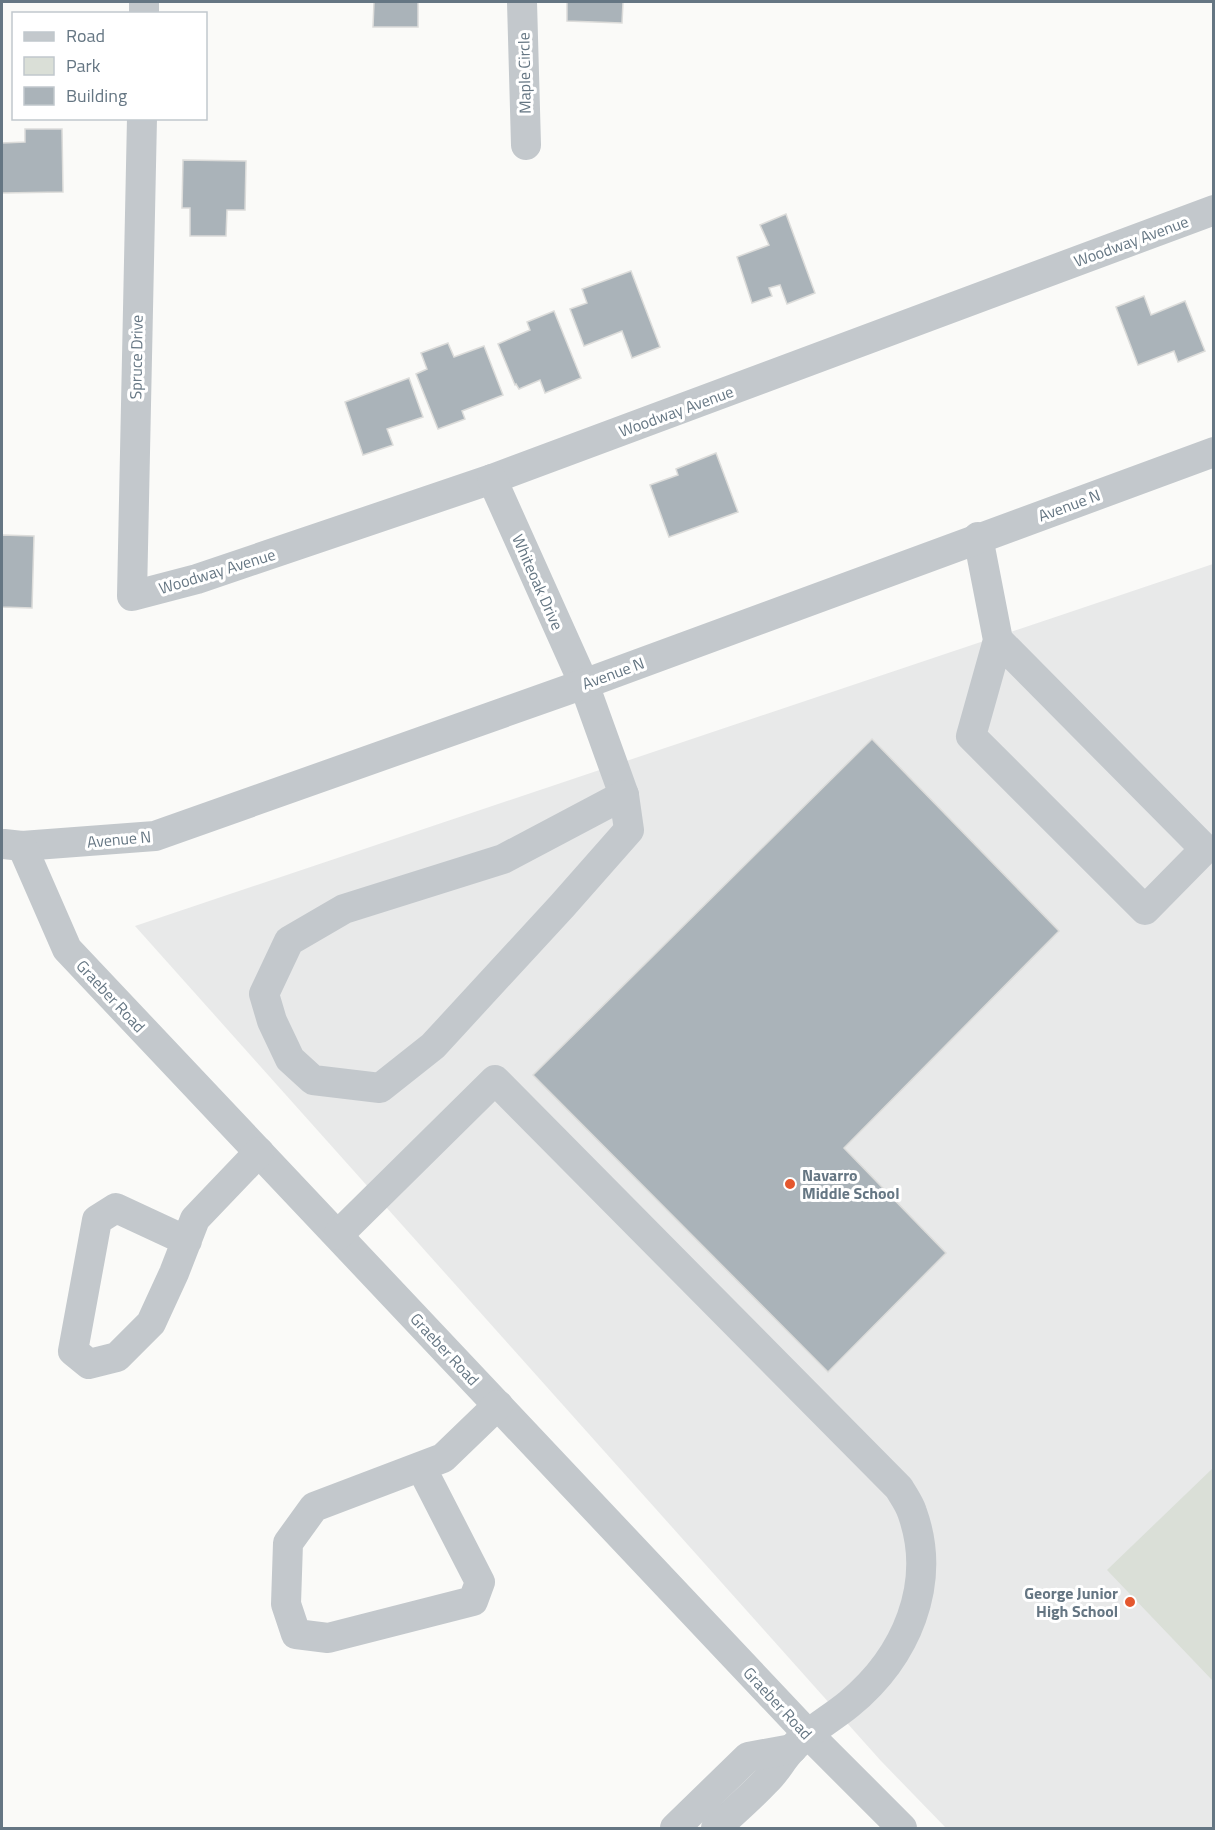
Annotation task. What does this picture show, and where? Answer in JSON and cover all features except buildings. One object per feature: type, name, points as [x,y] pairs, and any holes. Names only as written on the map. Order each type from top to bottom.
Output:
[{"type":"street","name":"Maple Circle","points":[[522,2],[526,145]]},
{"type":"street","name":"Spruce Drive","points":[[132,596],[142,120]]},
{"type":"street","name":"Woodway Avenue","points":[[132,596],[197,579],[492,479],[1214,210]]},
{"type":"street","name":"Avenue N","points":[[12,845],[155,837],[584,684],[1214,452]]},
{"type":"street","name":"Whiteoak Drive","points":[[492,479],[584,684],[624,795],[629,830],[433,1046],[380,1088],[313,1080],[290,1059],[272,1021],[264,994],[289,941],[344,909],[503,859],[624,795]]},
{"type":"street","points":[[978,537],[998,640],[971,736],[1145,910],[1205,849],[998,640]]},
{"type":"street","name":"Graeber Road","points":[[12,845],[67,949],[498,1405],[800,1742],[902,1828]]},
{"type":"street","points":[[338,1235],[495,1080],[899,1488],[912,1510],[917,1528],[921,1563],[912,1620],[886,1667],[850,1703],[800,1742],[768,1780],[716,1828]]},
{"type":"street","points":[[187,1241],[116,1208],[97,1220],[73,1352],[89,1364],[117,1357],[151,1323],[187,1241],[195,1219],[259,1152]]},
{"type":"street","points":[[421,1467],[480,1582],[473,1601],[328,1638],[296,1634],[286,1604],[288,1543],[314,1507],[443,1458],[498,1405]]},
{"type":"street","points":[[675,1828],[748,1756],[800,1742]]},
{"type":"shaded area","name":"Navarro Middle School","points":[[1213,564],[1213,1828],[946,1828],[881,1761],[135,926]]},
{"type":"green space","points":[[1213,1468],[1213,1681],[1107,1570]]},
{"type":"place","name":"Navarro Middle School","points":[[790,1184]]},
{"type":"place","name":"George Junior High School","points":[[1130,1602]]}]
